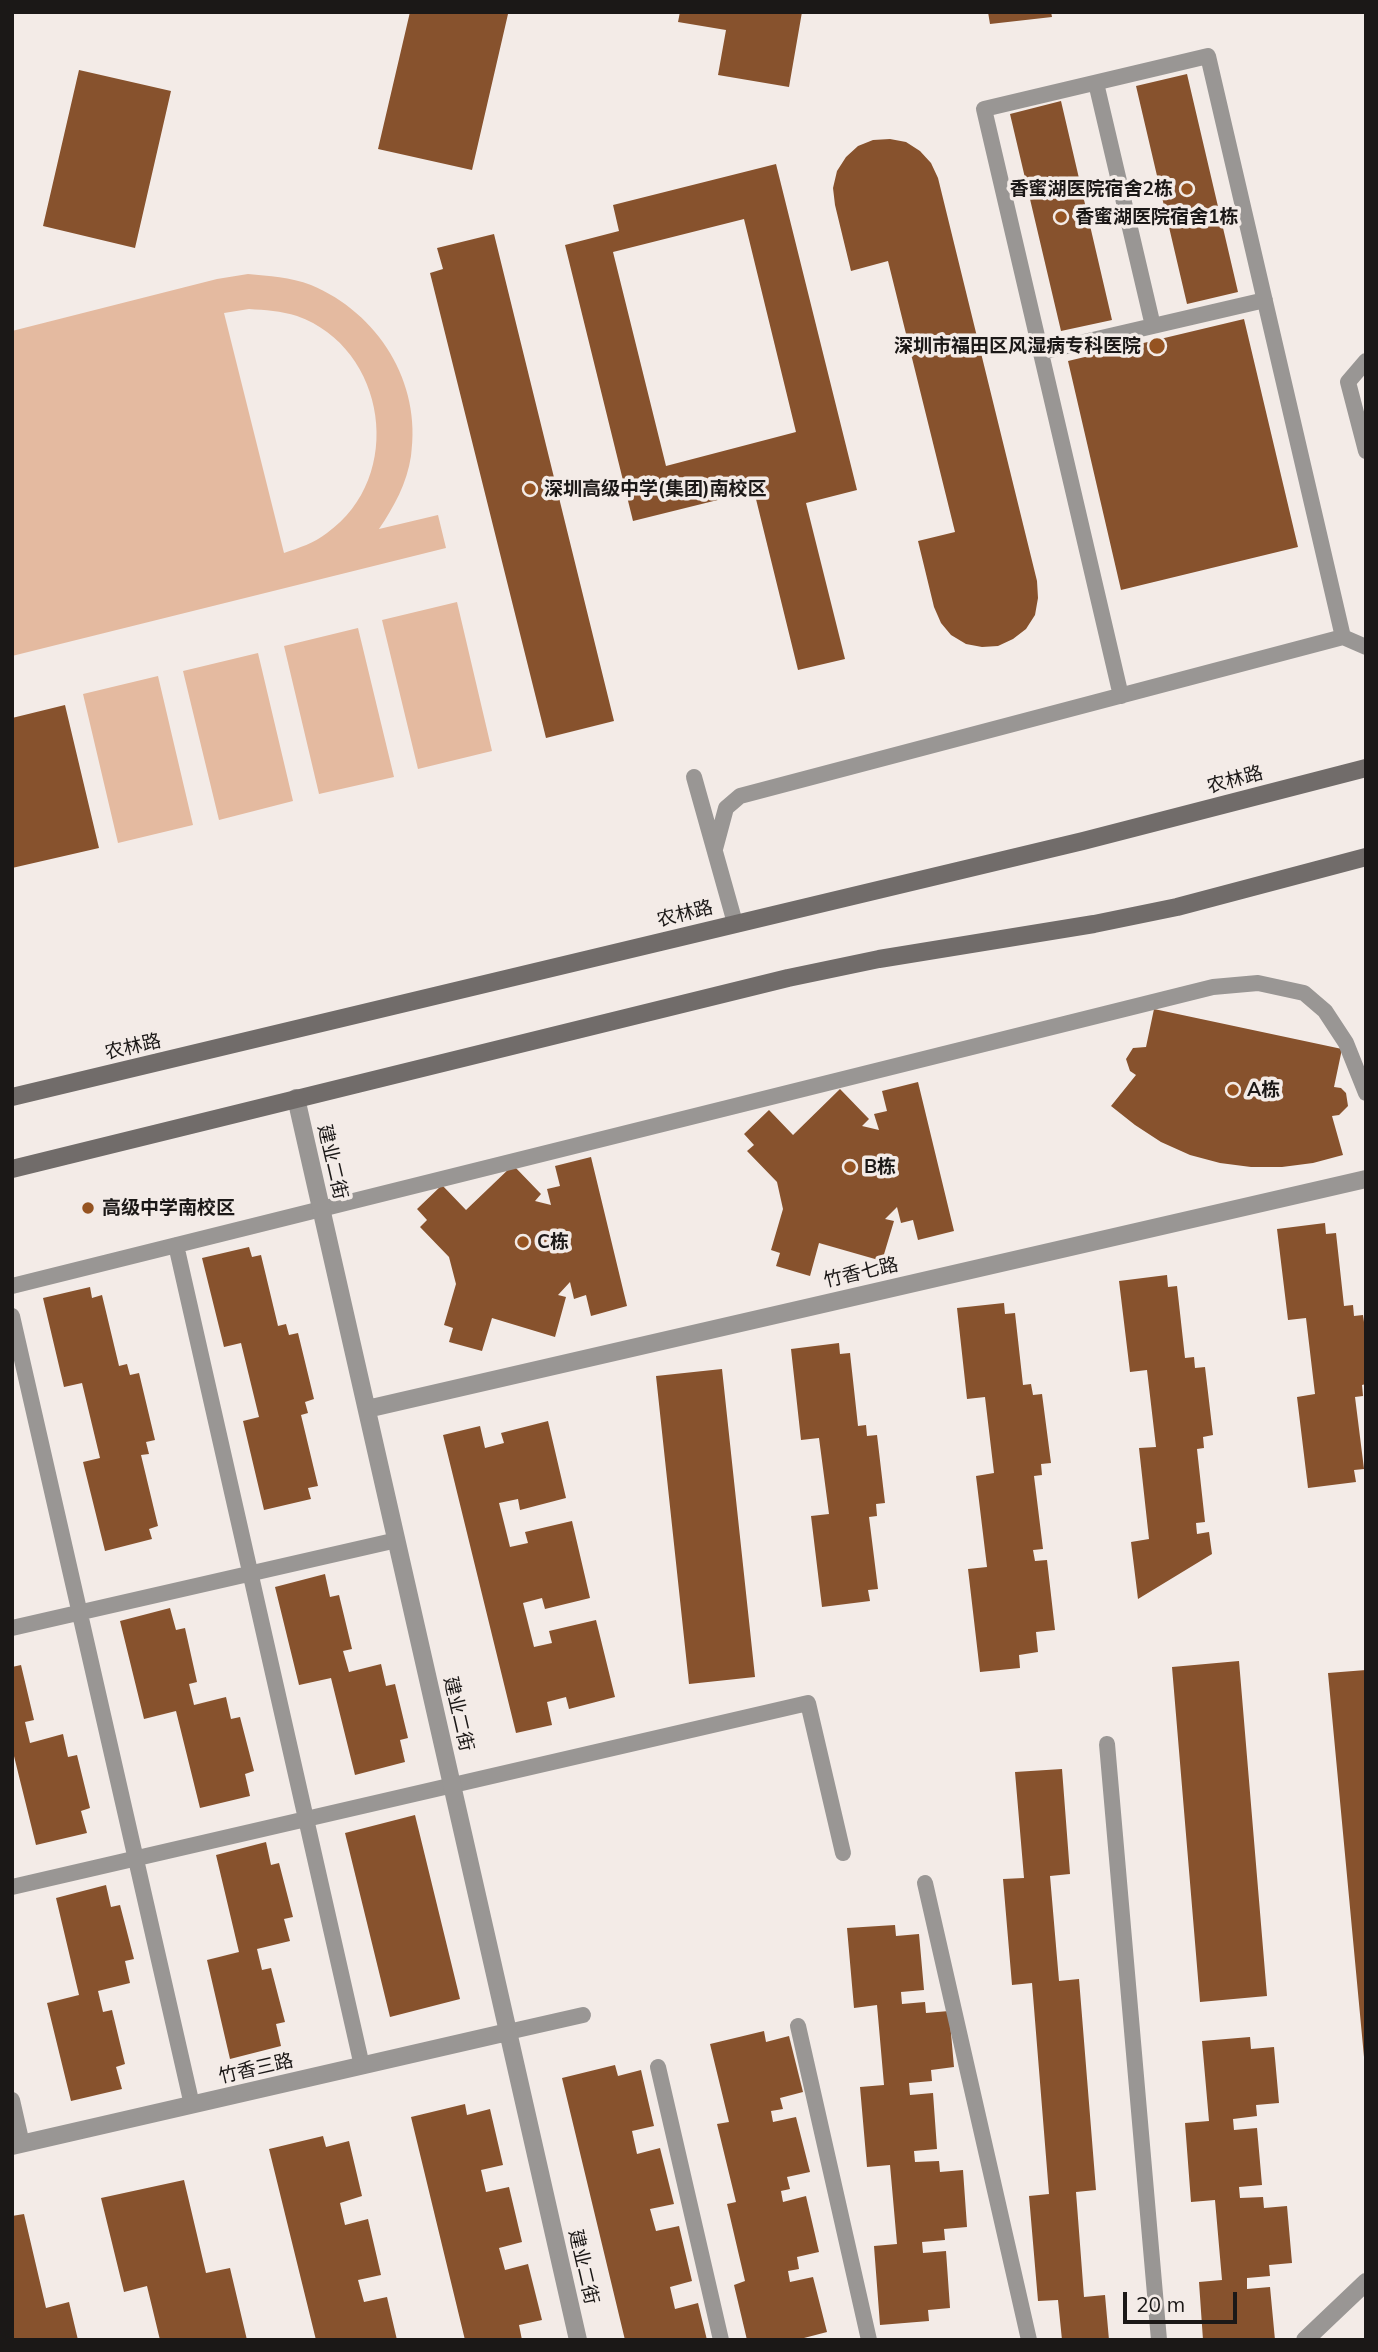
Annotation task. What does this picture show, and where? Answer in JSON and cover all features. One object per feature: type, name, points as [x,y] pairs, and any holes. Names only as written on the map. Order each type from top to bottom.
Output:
[{"type":"main road","name":"农林路","points":[[12,1097],[1083,841],[1366,768]]},
{"type":"main road","points":[[12,1169],[788,978],[879,959],[1165,910],[1366,857]]},
{"type":"street","name":"建业二街","points":[[296,1098],[578,2340]]},
{"type":"street","name":"竹香七路","points":[[367,1409],[1366,1179]]},
{"type":"street","name":"竹香三路","points":[[17,2145],[508,2032]]},
{"type":"street","points":[[1305,2340],[1366,2282]]},
{"type":"lane","points":[[1121,696],[984,109],[1208,56],[1343,637]]},
{"type":"lane","points":[[1096,83],[1153,326]]},
{"type":"lane","points":[[1041,352],[1265,300]]},
{"type":"lane","points":[[1366,362],[1348,382],[1366,451]]},
{"type":"lane","points":[[715,849],[726,808],[740,796],[1343,637],[1366,647]]},
{"type":"lane","points":[[694,777],[735,923]]},
{"type":"lane","points":[[12,1286],[1213,987],[1258,983],[1304,993],[1325,1011],[1346,1043],[1366,1093]]},
{"type":"lane","points":[[176,1245],[362,2066]]},
{"type":"lane","points":[[12,1316],[192,2105]]},
{"type":"lane","points":[[12,1628],[397,1540]]},
{"type":"lane","points":[[12,1886],[808,1703],[843,1853]]},
{"type":"lane","points":[[1107,1744],[1159,2340]]},
{"type":"lane","points":[[925,1883],[1029,2340]]},
{"type":"lane","points":[[508,2032],[583,2015]]},
{"type":"lane","points":[[798,2026],[869,2340]]},
{"type":"lane","points":[[659,2067],[721,2340]]},
{"type":"lane","points":[[12,2100],[17,2145]]},
{"type":"shaded area","points":[[248,274],[303,282],[335,297],[375,332],[402,377],[413,429],[411,456],[403,485],[379,529],[438,515],[446,548],[12,656],[12,331],[217,279]],"holes":[[[249,309],[297,316],[327,332],[351,356],[367,384],[375,415],[376,448],[368,480],[352,509],[322,537],[284,553],[224,313]]]},
{"type":"shaded area","points":[[457,602],[492,751],[418,769],[382,620]]},
{"type":"shaded area","points":[[358,628],[394,777],[319,794],[284,646]]},
{"type":"shaded area","points":[[258,653],[293,801],[219,820],[183,671]]},
{"type":"shaded area","points":[[158,676],[193,825],[118,843],[83,694]]},
{"type":"building","points":[[410,12],[508,14],[472,170],[378,149]]},
{"type":"building","points":[[680,12],[802,12],[789,87],[718,75],[726,30],[678,22]]},
{"type":"building","points":[[988,12],[1051,12],[1052,17],[990,24]]},
{"type":"building","points":[[79,70],[171,91],[135,248],[43,226]]},
{"type":"building","name":"香蜜湖医院宿舍2栋","points":[[1187,74],[1238,292],[1187,304],[1136,86]]},
{"type":"building","name":"香蜜湖医院宿舍1栋","points":[[1061,101],[1112,320],[1061,331],[1010,114]]},
{"type":"building","points":[[873,140],[906,142],[920,151],[931,163],[938,178],[1037,581],[1035,615],[1026,629],[998,646],[966,644],[951,635],[941,623],[934,607],[918,541],[955,532],[888,261],[851,271],[835,205],[833,188],[837,171],[846,157],[858,146]]},
{"type":"building","points":[[776,164],[857,490],[806,503],[845,659],[798,670],[754,491],[633,521],[565,245],[619,231],[613,205]],"holes":[[[744,219],[796,432],[666,466],[613,252]]]},
{"type":"building","points":[[494,234],[614,721],[546,738],[430,273],[443,269],[437,248]]},
{"type":"building","points":[[1244,319],[1298,547],[1121,590],[1068,361]]},
{"type":"building","points":[[65,705],[99,848],[12,868],[12,718]]},
{"type":"building","name":"A栋","points":[[1154,1009],[1342,1049],[1334,1087],[1341,1088],[1346,1093],[1348,1106],[1339,1115],[1332,1116],[1343,1155],[1282,1167],[1220,1163],[1190,1155],[1161,1142],[1135,1125],[1111,1106],[1136,1075],[1130,1071],[1126,1059],[1133,1048],[1146,1047]]},
{"type":"building","name":"B栋","points":[[918,1082],[954,1231],[918,1240],[913,1220],[901,1223],[897,1207],[885,1219],[894,1221],[882,1261],[819,1243],[810,1276],[776,1266],[780,1253],[771,1250],[783,1209],[777,1182],[747,1151],[754,1145],[744,1134],[769,1110],[793,1135],[840,1089],[869,1119],[862,1126],[879,1130],[874,1114],[887,1111],[882,1091]]},
{"type":"building","name":"C栋","points":[[591,1157],[627,1306],[591,1316],[586,1295],[574,1299],[570,1282],[558,1295],[566,1297],[555,1337],[492,1318],[482,1351],[449,1342],[453,1328],[444,1325],[456,1284],[449,1257],[420,1227],[427,1220],[417,1209],[442,1185],[466,1210],[513,1165],[541,1194],[535,1201],[551,1205],[547,1189],[560,1186],[555,1166]]},
{"type":"building","points":[[1325,1223],[1326,1234],[1336,1233],[1344,1306],[1353,1305],[1354,1316],[1363,1315],[1366,1384],[1362,1385],[1363,1396],[1355,1397],[1364,1469],[1354,1470],[1356,1482],[1308,1488],[1297,1397],[1315,1394],[1306,1318],[1288,1320],[1277,1229]]},
{"type":"building","points":[[249,1247],[252,1257],[261,1255],[278,1326],[286,1324],[289,1335],[298,1333],[314,1399],[305,1402],[308,1413],[301,1415],[318,1486],[308,1488],[311,1499],[264,1510],[243,1421],[259,1417],[241,1343],[224,1347],[202,1258]]},
{"type":"building","points":[[1167,1275],[1168,1287],[1177,1286],[1185,1358],[1194,1357],[1195,1368],[1205,1367],[1213,1435],[1203,1437],[1204,1448],[1197,1449],[1205,1522],[1196,1523],[1197,1534],[1209,1532],[1212,1554],[1138,1599],[1131,1542],[1149,1539],[1139,1448],[1156,1447],[1147,1370],[1130,1372],[1119,1281]]},
{"type":"building","points":[[90,1287],[92,1298],[102,1295],[119,1366],[127,1364],[130,1375],[139,1373],[155,1440],[146,1442],[149,1454],[141,1455],[158,1526],[149,1529],[152,1539],[105,1551],[83,1462],[100,1458],[82,1383],[64,1387],[43,1298]]},
{"type":"building","points":[[1004,1303],[1005,1314],[1015,1313],[1023,1385],[1031,1384],[1033,1395],[1042,1394],[1051,1463],[1041,1464],[1042,1475],[1034,1476],[1043,1549],[1033,1550],[1035,1561],[1047,1560],[1055,1630],[1036,1632],[1038,1652],[1019,1655],[1020,1668],[980,1672],[968,1569],[987,1567],[976,1476],[994,1473],[985,1397],[967,1399],[957,1308]]},
{"type":"building","points":[[839,1343],[840,1354],[850,1353],[858,1426],[866,1425],[867,1436],[877,1435],[885,1503],[876,1504],[877,1516],[869,1517],[878,1589],[868,1590],[870,1601],[822,1607],[811,1516],[829,1514],[819,1438],[801,1440],[791,1349]]},
{"type":"building","points":[[722,1369],[755,1677],[689,1684],[656,1376]]},
{"type":"building","points":[[548,1421],[566,1498],[520,1510],[518,1499],[499,1503],[510,1547],[528,1543],[525,1532],[572,1521],[590,1598],[545,1609],[542,1598],[523,1603],[534,1647],[552,1643],[549,1631],[596,1620],[615,1697],[569,1709],[566,1697],[547,1702],[552,1725],[516,1733],[443,1435],[480,1426],[485,1448],[504,1443],[501,1433]]},
{"type":"building","points":[[325,1574],[330,1597],[339,1595],[352,1649],[343,1651],[349,1672],[381,1664],[386,1686],[395,1684],[408,1738],[400,1740],[405,1762],[355,1775],[331,1678],[299,1685],[275,1587]]},
{"type":"building","points":[[170,1608],[176,1630],[185,1628],[197,1682],[189,1684],[194,1705],[226,1697],[231,1719],[240,1717],[254,1771],[245,1774],[250,1796],[200,1808],[176,1711],[144,1719],[120,1621]]},
{"type":"building","points":[[1239,1661],[1267,1996],[1200,2002],[1172,1667]]},
{"type":"building","points":[[21,1665],[34,1720],[25,1722],[30,1743],[63,1734],[68,1757],[77,1755],[90,1808],[81,1811],[87,1833],[36,1845],[12,1748],[12,1667]]},
{"type":"building","points":[[1366,1670],[1366,2057],[1364,2057],[1328,1673]]},
{"type":"building","points":[[1062,1769],[1070,1874],[1050,1876],[1059,1981],[1079,1979],[1096,2190],[1076,2192],[1084,2297],[1105,2295],[1109,2340],[1062,2340],[1058,2300],[1038,2301],[1029,2196],[1049,2194],[1032,1983],[1012,1985],[1003,1879],[1024,1878],[1015,1772]]},
{"type":"building","points":[[415,1815],[460,1999],[390,2017],[345,1833]]},
{"type":"building","points":[[266,1842],[271,1865],[279,1863],[293,1917],[284,1919],[290,1941],[257,1949],[262,1970],[271,1968],[285,2022],[276,2024],[281,2046],[230,2059],[207,1960],[239,1952],[216,1855]]},
{"type":"building","points":[[106,1885],[111,1907],[120,1905],[134,1959],[125,1961],[130,1983],[98,1991],[103,2012],[112,2010],[125,2064],[116,2067],[122,2089],[71,2101],[47,2003],[79,1995],[56,1898]]},
{"type":"building","points":[[895,1925],[896,1936],[919,1934],[924,1990],[901,1992],[902,2004],[925,2002],[926,2013],[949,2011],[954,2067],[931,2070],[932,2081],[909,2083],[910,2095],[933,2093],[937,2149],[914,2151],[915,2162],[939,2161],[940,2172],[963,2170],[967,2227],[944,2229],[945,2240],[922,2242],[923,2253],[946,2251],[950,2308],[928,2310],[929,2321],[880,2325],[874,2246],[897,2244],[890,2165],[867,2167],[860,2087],[884,2085],[877,2005],[854,2008],[847,1928]]},
{"type":"building","points":[[764,2031],[766,2042],[789,2036],[803,2092],[780,2098],[783,2109],[771,2111],[773,2122],[796,2117],[810,2172],[787,2177],[790,2189],[781,2191],[783,2202],[806,2196],[819,2252],[797,2257],[799,2269],[788,2271],[790,2282],[813,2277],[827,2332],[804,2340],[747,2340],[734,2285],[745,2281],[727,2204],[736,2202],[717,2124],[729,2122],[710,2044]]},
{"type":"building","points":[[1250,2037],[1251,2049],[1274,2047],[1279,2103],[1256,2105],[1257,2116],[1233,2119],[1234,2130],[1257,2128],[1262,2185],[1239,2187],[1240,2198],[1263,2197],[1264,2208],[1287,2206],[1292,2263],[1269,2265],[1270,2276],[1247,2278],[1247,2289],[1270,2287],[1275,2340],[1203,2340],[1199,2282],[1222,2280],[1215,2200],[1191,2202],[1185,2123],[1209,2121],[1202,2041]]},
{"type":"building","points":[[615,2065],[618,2076],[641,2070],[654,2126],[632,2131],[637,2154],[660,2148],[674,2204],[650,2209],[656,2231],[679,2226],[692,2281],[670,2287],[675,2309],[698,2303],[707,2340],[625,2340],[562,2078]]},
{"type":"building","points":[[465,2104],[467,2115],[490,2109],[503,2165],[481,2170],[486,2192],[509,2187],[522,2242],[499,2248],[505,2270],[528,2264],[542,2320],[519,2325],[522,2340],[465,2340],[411,2117]]},
{"type":"building","points":[[323,2136],[326,2147],[349,2141],[362,2196],[340,2203],[345,2225],[368,2219],[381,2275],[358,2280],[364,2302],[387,2297],[397,2340],[316,2340],[269,2149]]},
{"type":"building","points":[[184,2180],[206,2273],[230,2268],[247,2340],[160,2340],[147,2286],[124,2292],[101,2198]]},
{"type":"building","points":[[24,2214],[46,2308],[69,2302],[78,2340],[12,2340],[12,2216]]},
{"type":"place","name":"香蜜湖医院宿舍2栋","points":[[1187,189]]},
{"type":"place","name":"香蜜湖医院宿舍1栋","points":[[1061,217]]},
{"type":"place","name":"深圳市福田区风湿病专科医院","points":[[1157,346]]},
{"type":"place","name":"深圳高级中学(集团)南校区","points":[[530,489]]},
{"type":"place","name":"A栋","points":[[1233,1090]]},
{"type":"place","name":"B栋","points":[[850,1167]]},
{"type":"place","name":"高级中学南校区","points":[[88,1208]]},
{"type":"place","name":"C栋","points":[[523,1242]]}]
